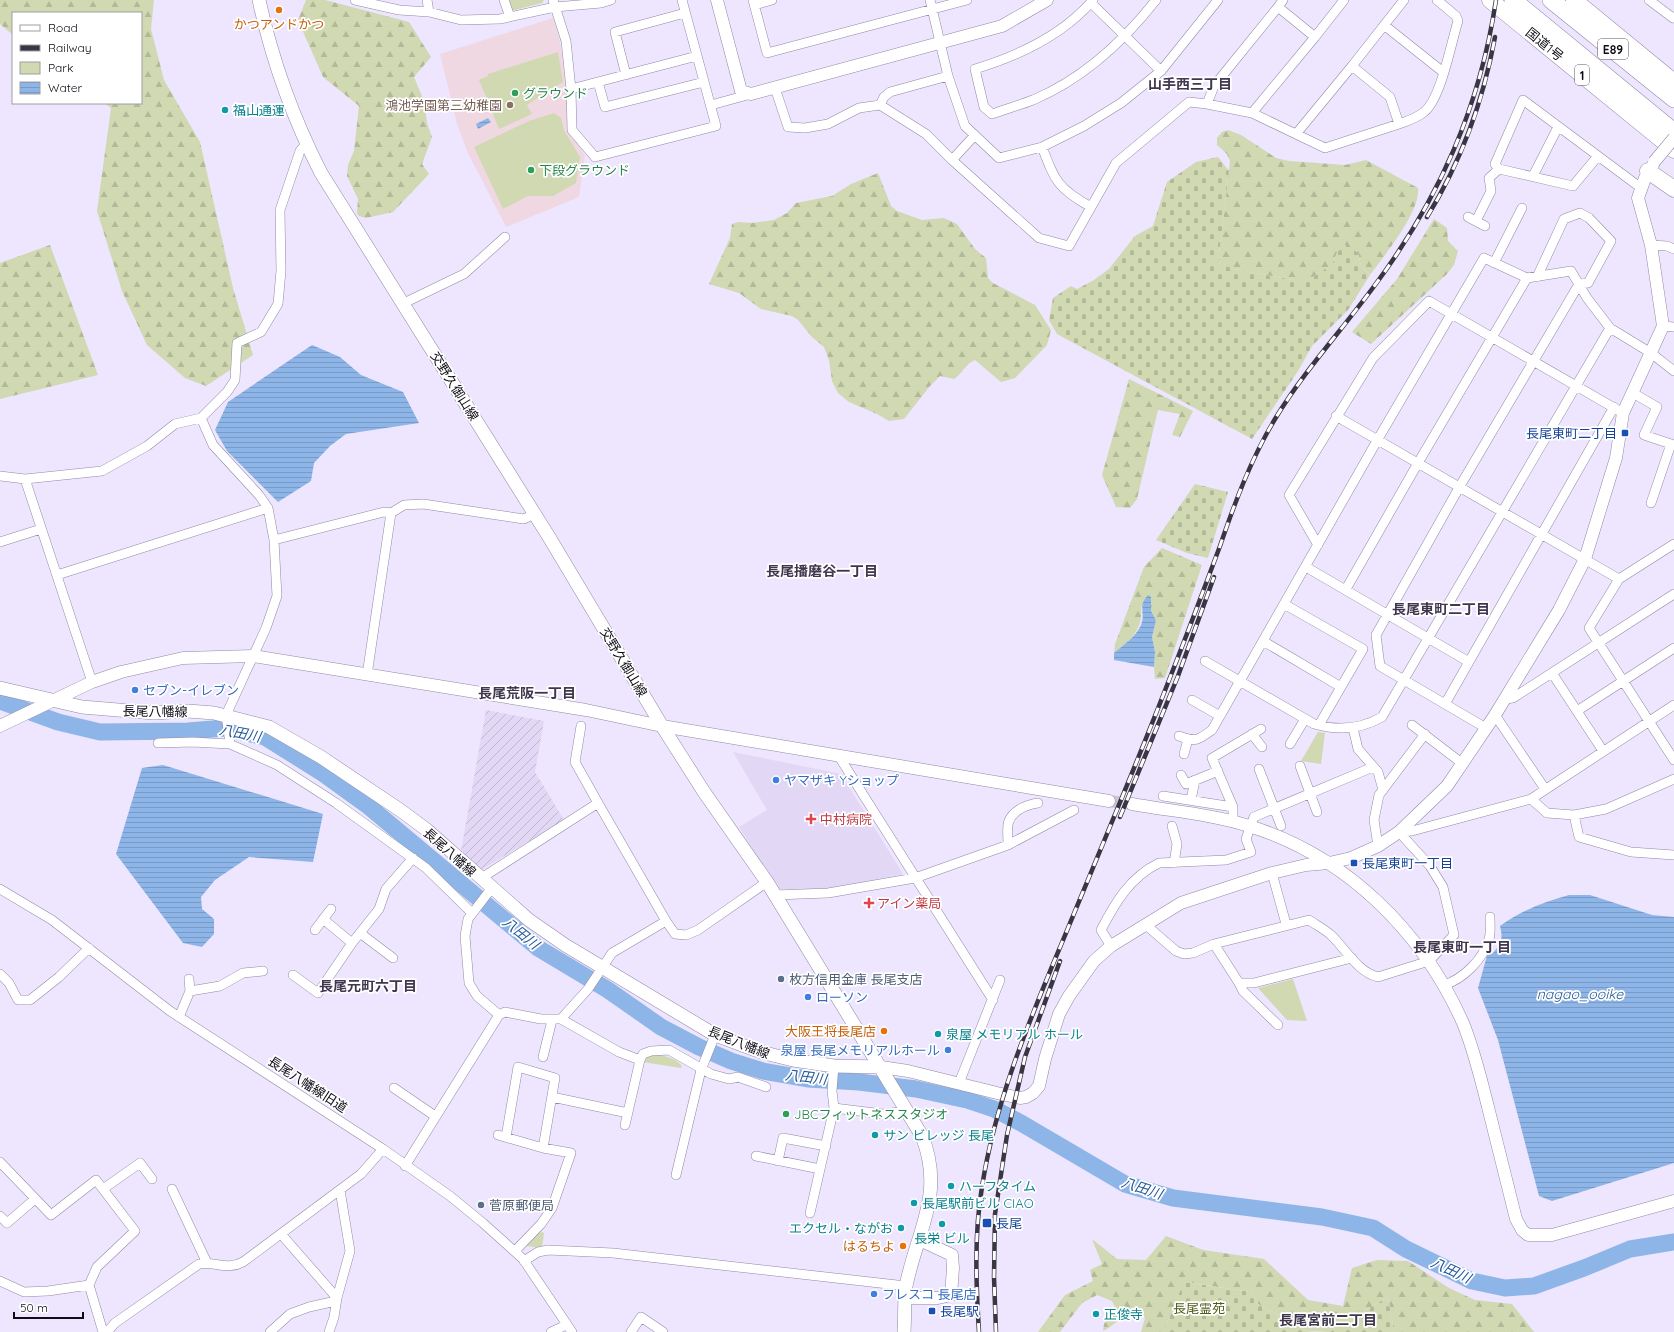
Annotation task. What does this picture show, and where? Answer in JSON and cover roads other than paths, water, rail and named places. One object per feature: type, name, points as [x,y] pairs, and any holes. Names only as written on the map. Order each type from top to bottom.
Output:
[{"type":"highway","name":"国道1号","points":[[1490,0],[1674,150]]},
{"type":"highway","name":"E89","points":[[1513,0],[1674,132]]},
{"type":"highway","name":"E89","points":[[1551,0],[1674,99]]},
{"type":"highway","points":[[1574,0],[1674,82]]},
{"type":"highway","points":[[1651,167],[1674,189]]},
{"type":"main road","name":"交野久御山線","points":[[259,0],[279,76],[306,144],[321,173],[368,250],[404,303],[662,726],[704,792],[767,882],[922,1136],[928,1153],[931,1171],[930,1196],[906,1292],[904,1332]]},
{"type":"main road","name":"長尾八幡線","points":[[0,688],[82,707],[154,713],[188,711],[268,727],[322,757],[411,818],[480,879],[488,892],[601,971],[715,1035],[761,1052],[834,1068],[884,1073]]},
{"type":"street","points":[[355,0],[429,12],[461,20],[500,19],[554,3],[611,0]]},
{"type":"street","points":[[427,0],[429,12]]},
{"type":"street","points":[[504,0],[510,17]]},
{"type":"street","points":[[554,3],[566,41],[571,89],[572,130],[595,157],[716,126],[682,0]]},
{"type":"street","points":[[717,0],[741,91],[751,94]]},
{"type":"street","points":[[772,0],[753,2],[767,54],[967,0]]},
{"type":"street","points":[[930,0],[948,76],[965,126],[999,158],[1042,147],[1084,126],[1121,103],[1161,71],[1218,0]]},
{"type":"street","points":[[710,105],[1002,26],[1047,0]]},
{"type":"street","points":[[1156,0],[1126,36],[1094,65],[1060,87],[1033,100],[992,114],[984,108],[975,70],[1014,56],[1036,45],[1062,28],[1092,2],[1126,36],[1161,71]]},
{"type":"street","points":[[1252,113],[1344,0]]},
{"type":"street","points":[[1296,134],[1404,0]]},
{"type":"street","points":[[776,88],[788,127],[805,128],[828,124],[859,108],[880,105],[926,134],[952,160],[1039,238],[1069,246],[1116,163],[1189,102],[1252,113],[1325,148],[1416,118],[1425,112],[1433,103],[1458,21],[1456,16],[1437,0]]},
{"type":"street","points":[[1649,0],[1673,18],[1674,17]]},
{"type":"street","points":[[1207,104],[1214,86],[1280,3],[1314,37]]},
{"type":"street","points":[[626,75],[615,32],[686,13]]},
{"type":"street","points":[[1384,26],[1443,72]]},
{"type":"street","points":[[571,89],[697,56]]},
{"type":"street","points":[[1352,66],[1390,97],[1399,124]]},
{"type":"street","points":[[880,105],[884,97],[890,92],[948,76]]},
{"type":"street","points":[[598,82],[605,107],[704,82]]},
{"type":"street","points":[[1598,156],[1574,186],[1499,169],[1495,164],[1523,100],[1641,188]]},
{"type":"street","points":[[1533,176],[1558,127]]},
{"type":"street","points":[[952,160],[975,135]]},
{"type":"street","points":[[1444,704],[1542,534],[1619,410],[1633,393],[1651,353],[1669,326],[1651,245],[1638,198],[1651,167],[1674,138]]},
{"type":"street","points":[[0,476],[25,479],[102,471],[147,446],[175,424],[201,418],[228,392],[235,380],[237,343],[261,332],[278,304],[281,271],[280,210],[300,151],[306,144]]},
{"type":"street","points":[[1042,147],[1053,176],[1060,186],[1072,197],[1091,207]]},
{"type":"street","points":[[1476,221],[1491,191],[1490,178],[1499,169]]},
{"type":"street","points":[[1494,263],[1522,208]]},
{"type":"street","points":[[1537,277],[1564,219],[1580,213],[1588,218],[1611,241],[1588,283],[1579,284]]},
{"type":"street","points":[[1468,217],[1485,226]]},
{"type":"street","points":[[404,303],[464,274],[505,237]]},
{"type":"street","points":[[1651,245],[1667,246],[1674,249]]},
{"type":"street","points":[[1179,736],[1198,740],[1212,730],[1378,439],[1484,258],[1527,278],[1571,271],[1610,328],[1651,353],[1674,371]]},
{"type":"street","points":[[1346,589],[1418,462],[1527,278]]},
{"type":"street","points":[[1486,728],[1380,666],[1376,635],[1460,486],[1579,284]]},
{"type":"street","points":[[1318,545],[1289,495],[1336,416],[1373,358],[1429,301],[1619,410]]},
{"type":"street","points":[[1205,661],[1305,719],[1327,728],[1353,728],[1373,723],[1382,717],[1610,328]]},
{"type":"street","points":[[1633,393],[1657,406],[1644,435],[1672,445],[1651,503]]},
{"type":"street","points":[[884,1073],[908,1071],[1020,1098],[1033,1093],[1039,1086],[1045,1059],[1059,1014],[1069,996],[1094,961],[1111,946],[1181,903],[1272,873],[1306,865],[1329,863],[1351,858],[1378,846],[1399,832],[1447,786],[1463,764],[1505,699],[1559,610],[1584,560],[1616,458],[1619,410]]},
{"type":"street","points":[[1336,416],[1460,486],[1584,560],[1619,579]]},
{"type":"street","points":[[201,418],[213,445],[260,495],[268,508],[274,540],[277,596],[266,628],[226,719],[230,744]]},
{"type":"street","points":[[25,479],[92,682]]},
{"type":"street","points":[[274,540],[384,512],[391,513],[404,505],[423,504],[524,519],[534,514]]},
{"type":"street","points":[[57,575],[268,508]]},
{"type":"street","points":[[367,675],[391,513]]},
{"type":"street","points":[[0,542],[41,529]]},
{"type":"street","points":[[1674,544],[1619,579],[1589,628],[1674,760]]},
{"type":"street","points":[[1306,567],[1469,662]]},
{"type":"street","points":[[1505,699],[1513,698],[1674,594]]},
{"type":"street","points":[[1284,604],[1363,649],[1319,725]]},
{"type":"street","points":[[1263,642],[1341,686]]},
{"type":"street","points":[[1577,711],[1674,648]]},
{"type":"street","points":[[0,726],[92,682],[121,672],[183,658],[253,656],[586,710],[662,726],[1109,801]]},
{"type":"street","points":[[1552,673],[1603,751]]},
{"type":"street","points":[[1192,700],[1220,716]]},
{"type":"street","points":[[1399,832],[1412,831],[1531,799],[1674,705]]},
{"type":"street","points":[[1495,715],[1545,789]]},
{"type":"street","points":[[1290,744],[1305,719]]},
{"type":"street","points":[[1412,725],[1463,764]]},
{"type":"street","points":[[581,726],[575,762],[666,921],[675,934],[686,935],[698,930],[767,882]]},
{"type":"street","points":[[1353,728],[1358,749],[1378,772],[1383,790]]},
{"type":"street","points":[[1233,822],[1233,806],[1212,758],[1261,729]]},
{"type":"street","points":[[1252,734],[1262,748]]},
{"type":"street","points":[[1378,846],[1374,820],[1379,795],[1425,734]]},
{"type":"street","points":[[1184,754],[1188,739]]},
{"type":"street","points":[[158,743],[193,742],[230,744],[277,765],[336,803],[413,858],[473,911]]},
{"type":"street","points":[[838,755],[993,1000]]},
{"type":"street","points":[[1300,766],[1317,812]]},
{"type":"street","points":[[1111,946],[1100,930],[1117,900],[1130,883],[1149,868],[1159,863],[1226,860],[1251,852],[1246,839],[1249,826],[1254,817],[1310,792],[1373,767]]},
{"type":"street","points":[[1259,769],[1281,826]]},
{"type":"street","points":[[1181,775],[1186,784],[1218,771]]},
{"type":"street","points":[[1531,799],[1547,813],[1574,815],[1606,809],[1674,779]]},
{"type":"street","points":[[1191,800],[1195,780]]},
{"type":"street","points":[[1163,796],[1233,806]]},
{"type":"street","points":[[480,879],[598,803]]},
{"type":"street","points":[[1008,845],[1008,821],[1011,814],[1028,804],[1038,803]]},
{"type":"street","points":[[1132,804],[1249,826],[1300,847],[1329,863],[1359,885],[1385,907],[1412,938],[1429,961],[1444,985],[1463,1024],[1477,1063],[1516,1219],[1522,1230],[1528,1235],[1552,1235],[1674,1201]]},
{"type":"street","points":[[775,895],[828,894],[915,878],[1008,845],[1074,810]]},
{"type":"street","points":[[1574,815],[1579,837],[1631,852],[1674,855]]},
{"type":"street","points":[[1172,826],[1177,844],[1174,863]]},
{"type":"street","points":[[1146,925],[1176,951],[1184,954],[1193,953],[1214,944],[1286,924],[1309,920],[1331,935],[1362,971],[1378,977],[1429,961],[1454,935],[1443,887],[1430,866],[1399,832]]},
{"type":"street","points":[[293,975],[318,993],[352,943],[379,909],[386,889],[413,858]]},
{"type":"street","points":[[1272,873],[1286,924]]},
{"type":"street","name":"長尾八幡線旧道","points":[[0,889],[52,920],[179,1017],[384,1149],[405,1166],[450,1196],[515,1251],[524,1261],[572,1332]]},
{"type":"street","points":[[488,892],[468,919],[465,936],[469,983],[477,996],[499,1015]]},
{"type":"street","points":[[315,930],[331,909]]},
{"type":"street","points":[[1444,985],[1454,982],[1472,967],[1482,954],[1489,939],[1490,917]]},
{"type":"street","points":[[323,919],[352,943]]},
{"type":"street","points":[[544,1057],[556,1020],[588,989],[612,953],[666,921]]},
{"type":"street","points":[[360,933],[392,958]]},
{"type":"street","points":[[1214,944],[1244,991],[1278,1025]]},
{"type":"street","points":[[0,974],[9,983],[18,1000],[30,1000],[59,977],[88,948]]},
{"type":"street","points":[[1239,983],[1254,983],[1352,958]]},
{"type":"street","points":[[190,991],[220,986],[243,973],[263,972]]},
{"type":"street","points":[[179,1017],[190,991],[189,979]]},
{"type":"street","points":[[959,1083],[1000,980]]},
{"type":"street","points":[[405,1166],[499,1015],[505,1012],[556,1020],[619,1052],[640,1060]]},
{"type":"street","points":[[676,1175],[701,1070],[715,1035]]},
{"type":"street","points":[[625,1126],[640,1060],[644,1054],[651,1051],[669,1050],[686,1059],[701,1070],[730,1079],[738,1077],[766,1087]]},
{"type":"street","points":[[515,1251],[541,1224],[552,1208],[570,1153],[543,1148],[502,1136],[518,1067],[555,1078],[543,1148]]},
{"type":"street","points":[[810,1213],[834,1108],[832,1091],[834,1068]]},
{"type":"street","points":[[394,1088],[435,1116]]},
{"type":"street","points":[[552,1097],[628,1113]]},
{"type":"street","points":[[834,1108],[882,1114],[906,1108]]},
{"type":"street","points":[[778,1161],[783,1138],[826,1146]]},
{"type":"street","points":[[107,1332],[116,1323],[199,1264],[207,1263],[234,1267],[340,1190],[360,1174],[384,1149]]},
{"type":"street","points":[[756,1156],[820,1169]]},
{"type":"street","points":[[0,1162],[51,1215],[96,1180],[134,1231],[97,1267],[89,1285],[103,1332]]},
{"type":"street","points":[[103,1189],[140,1163],[152,1179]]},
{"type":"street","points":[[172,1189],[207,1263]]},
{"type":"street","points":[[329,1332],[334,1317],[336,1300],[350,1251],[340,1190]]},
{"type":"street","points":[[0,1216],[7,1223],[35,1199]]},
{"type":"street","points":[[281,1234],[336,1300]]},
{"type":"street","points":[[524,1261],[538,1252],[548,1250],[608,1253],[906,1292],[938,1298],[951,1295],[953,1274],[952,1255],[920,1240]]},
{"type":"street","points":[[0,1281],[24,1292],[48,1291],[89,1285]]},
{"type":"street","points":[[270,1332],[290,1314],[336,1300]]},
{"type":"street","points":[[631,1332],[642,1317],[663,1332]]},
{"type":"street","points":[[551,1332],[566,1324]]},
{"type":"water","points":[[488,118],[491,122],[478,129],[476,124]]},
{"type":"water","points":[[312,345],[340,357],[361,375],[403,392],[419,423],[346,434],[330,446],[314,463],[311,481],[278,502],[227,451],[215,430],[228,402]]},
{"type":"water","points":[[1148,595],[1151,597],[1151,611],[1156,620],[1152,637],[1155,652],[1154,667],[1114,660],[1114,653],[1139,629],[1143,617],[1143,603]]},
{"type":"water","points":[[163,765],[323,814],[313,862],[249,857],[215,880],[201,897],[202,909],[214,919],[214,934],[202,947],[183,943],[116,854],[142,768]]},
{"type":"water","name":"nagao_ooike","points":[[1569,895],[1590,895],[1652,915],[1674,917],[1674,1163],[1552,1201],[1539,1196],[1498,1040],[1478,988],[1488,952],[1493,953],[1500,943],[1500,926],[1533,907]]},
{"type":"waterway","name":"八田川","points":[[0,701],[58,722],[100,732],[188,731],[225,728],[265,737],[324,774],[367,805],[538,948],[608,990],[661,1027],[699,1047],[731,1061],[763,1071],[808,1079],[859,1082],[916,1089],[967,1100],[994,1109],[1021,1123],[1125,1184],[1173,1198],[1322,1217],[1373,1228],[1406,1249],[1472,1281],[1505,1288],[1534,1286],[1630,1249],[1674,1242]]},
{"type":"tunnel","points":[[1109,801],[1132,804]]},
{"type":"railway","points":[[979,1332],[977,1277],[979,1205],[995,1124],[1025,1034],[1158,709],[1251,465],[1266,434],[1286,401],[1375,285],[1419,219],[1437,185],[1454,150],[1468,115],[1489,39],[1496,0]]},
{"type":"railway","points":[[1427,217],[1451,174],[1470,130],[1484,85],[1495,37]]},
{"type":"railway","points":[[1120,817],[1178,676],[1214,577]]},
{"type":"railway","points":[[996,1332],[994,1277],[995,1214],[1007,1135],[1025,1057],[1060,961]]},
{"type":"place","name":"かつアンドかつ","points":[[279,10]]},
{"type":"place","name":"グラウンド","points":[[515,93]]},
{"type":"place","name":"鴻池学園第三幼稚園","points":[[510,105]]},
{"type":"place","name":"福山通運","points":[[225,110]]},
{"type":"place","name":"下段グラウンド","points":[[531,170]]},
{"type":"place","name":"長尾東町二丁目","points":[[1625,433]]},
{"type":"place","name":"セブン-イレブン","points":[[135,690]]},
{"type":"place","name":"ヤマザキ Yショップ","points":[[776,780]]},
{"type":"place","name":"中村病院","points":[[811,819]]},
{"type":"place","name":"長尾東町一丁目","points":[[1354,863]]},
{"type":"place","name":"アイン薬局","points":[[869,903]]},
{"type":"place","name":"枚方信用金庫 長尾支店","points":[[781,979]]},
{"type":"place","name":"ローソン","points":[[808,997]]},
{"type":"place","name":"大阪王将長尾店","points":[[884,1031]]},
{"type":"place","name":"泉屋 メモリアル ホール","points":[[938,1034]]},
{"type":"place","name":"泉屋 長尾メモリアルホール","points":[[948,1050]]},
{"type":"place","name":"JBCフィットネススタジオ","points":[[786,1114]]},
{"type":"place","name":"サン ビレッジ 長尾","points":[[875,1135]]},
{"type":"place","name":"ハーフタイム","points":[[951,1186]]},
{"type":"place","name":"長尾駅前ビル CIAO","points":[[914,1203]]},
{"type":"place","name":"菅原郵便局","points":[[481,1205]]},
{"type":"place","name":"長尾","points":[[987,1223]]},
{"type":"place","name":"長栄 ビル","points":[[942,1224]]},
{"type":"place","name":"エクセル・ながお","points":[[901,1228]]},
{"type":"place","name":"はるちよ","points":[[903,1246]]},
{"type":"place","name":"フレスコ 長尾店","points":[[874,1294]]},
{"type":"place","name":"長尾駅","points":[[932,1311]]},
{"type":"place","name":"正俊寺","points":[[1096,1314]]},
{"type":"district","name":"山手西三丁目","points":[[1190,84]]},
{"type":"district","name":"長尾播磨谷一丁目","points":[[822,571]]},
{"type":"district","name":"長尾東町二丁目","points":[[1441,609]]},
{"type":"district","name":"長尾荒阪一丁目","points":[[527,693]]},
{"type":"district","name":"長尾東町一丁目","points":[[1462,947]]},
{"type":"district","name":"長尾元町六丁目","points":[[368,986]]},
{"type":"district","name":"長尾宮前二丁目","points":[[1328,1320]]},
{"type":"park label","name":"長尾霊苑","points":[[1199,1308]]}]
